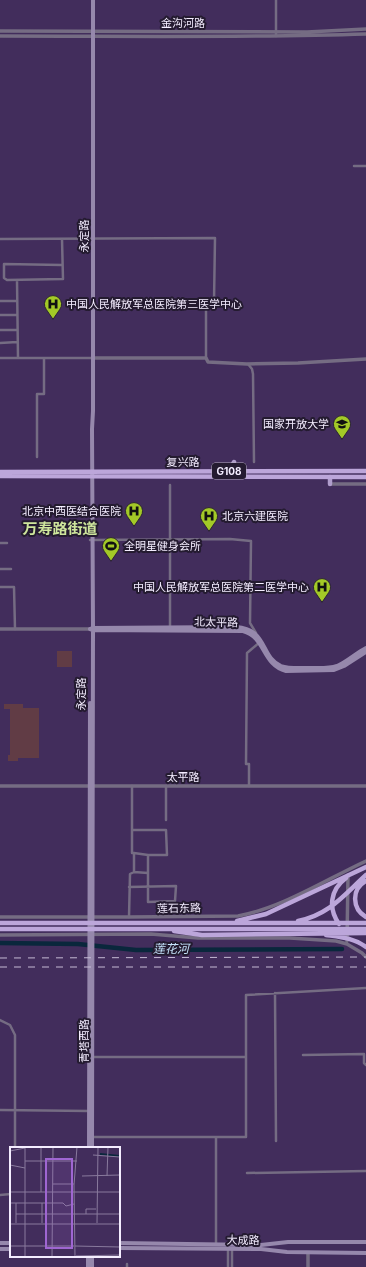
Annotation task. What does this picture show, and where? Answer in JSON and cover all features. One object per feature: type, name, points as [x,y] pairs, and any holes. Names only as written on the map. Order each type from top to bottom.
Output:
[{"type":"highway","name":"复兴路","points":[[0,476],[229,471],[366,471]]},
{"type":"highway","name":"复兴路","points":[[0,472],[366,477]]},
{"type":"highway","points":[[366,866],[342,881],[333,894],[332,905],[334,916],[340,925],[353,933],[366,934]]},
{"type":"highway","points":[[223,923],[266,914],[356,872]]},
{"type":"highway","points":[[287,923],[315,917],[330,908],[366,875]]},
{"type":"highway","points":[[366,882],[359,886],[356,892],[355,900],[358,911],[366,917]]},
{"type":"highway","points":[[0,922],[82,926]]},
{"type":"highway","name":"莲石东路","points":[[108,926],[223,923],[287,923],[323,926]]},
{"type":"highway","points":[[323,926],[366,923]]},
{"type":"highway","points":[[0,929],[108,926]]},
{"type":"highway","name":"莲石东路","points":[[108,926],[164,929],[323,926]]},
{"type":"highway","points":[[323,926],[366,929]]},
{"type":"highway","points":[[164,929],[202,935],[310,933],[339,935],[366,934]]},
{"type":"highway","points":[[339,935],[349,941],[359,942],[366,947]]},
{"type":"main road","name":"永定路","points":[[91,934],[93,0]]},
{"type":"main road","points":[[229,471],[234,462]]},
{"type":"main road","points":[[330,477],[330,484]]},
{"type":"main road","name":"北太平路","points":[[170,629],[241,627],[252,630],[257,635],[271,663],[286,671],[334,670],[344,666],[366,652]]},
{"type":"main road","name":"北太平路","points":[[92,629],[243,631],[250,634],[260,642],[274,661],[281,666],[289,668],[334,667],[366,648]]},
{"type":"main road","name":"青塔西路","points":[[90,1147],[92,1137],[91,934]]},
{"type":"main road","name":"青塔西路","points":[[90,1147],[93,1057],[91,948]]},
{"type":"main road","name":"大成路","points":[[120,1243],[261,1244],[288,1242],[366,1242]]},
{"type":"main road","name":"大成路","points":[[120,1248],[261,1249],[308,1253],[366,1254]]},
{"type":"street","points":[[276,0],[276,36]]},
{"type":"street","name":"金沟河路","points":[[0,31],[93,30],[307,32],[366,29]]},
{"type":"street","name":"金沟河路","points":[[0,36],[276,36],[366,34]]},
{"type":"street","points":[[354,166],[366,166]]},
{"type":"street","points":[[0,239],[215,238],[214,302],[206,302],[206,358],[208,362],[247,364],[366,359]]},
{"type":"street","points":[[62,239],[63,280],[7,280],[4,278],[2,264],[62,264]]},
{"type":"street","points":[[17,280],[18,358]]},
{"type":"street","points":[[0,301],[17,301]]},
{"type":"street","points":[[0,315],[17,314]]},
{"type":"street","points":[[0,330],[17,330]]},
{"type":"street","points":[[0,343],[17,342]]},
{"type":"street","points":[[0,358],[206,358]]},
{"type":"street","points":[[38,457],[37,394],[44,394],[44,358]]},
{"type":"street","points":[[247,364],[252,369],[253,374],[254,462]]},
{"type":"street","points":[[330,484],[366,484]]},
{"type":"street","points":[[170,485],[170,629]]},
{"type":"street","points":[[91,540],[230,539],[251,541],[250,623],[257,635]]},
{"type":"street","points":[[0,543],[7,543]]},
{"type":"street","points":[[0,569],[11,569]]},
{"type":"street","points":[[0,587],[14,587],[15,629]]},
{"type":"street","name":"北太平路","points":[[0,629],[92,629]]},
{"type":"street","points":[[249,786],[249,764],[246,764],[247,653],[260,642]]},
{"type":"street","name":"太平路","points":[[0,786],[366,786]]},
{"type":"street","points":[[132,786],[132,853],[134,853],[134,872]]},
{"type":"street","points":[[166,786],[166,820]]},
{"type":"street","points":[[132,830],[166,830],[167,855],[134,853]]},
{"type":"street","points":[[129,887],[148,887],[176,886],[175,901],[148,902],[148,887],[148,873],[148,855]]},
{"type":"street","name":"莲石东路","points":[[0,917],[227,916],[251,913],[272,907],[366,862]]},
{"type":"street","points":[[348,870],[349,941]]},
{"type":"street","points":[[129,917],[130,874],[134,872],[148,873]]},
{"type":"street","points":[[0,935],[165,934],[198,938],[290,938],[349,941],[366,957]]},
{"type":"street","points":[[92,1137],[246,1137],[246,995],[366,988]]},
{"type":"street","points":[[274,993],[276,1141]]},
{"type":"street","points":[[0,1020],[10,1025],[14,1036],[15,1147]]},
{"type":"street","points":[[303,1055],[364,1054],[364,1062],[366,1065]]},
{"type":"street","points":[[93,1057],[246,1057]]},
{"type":"street","points":[[0,1110],[91,1111]]},
{"type":"street","points":[[216,1138],[216,1244]]},
{"type":"street","points":[[247,1173],[366,1171]]},
{"type":"street","points":[[0,1195],[10,1194]]},
{"type":"street","points":[[228,1267],[230,1249]]},
{"type":"street","points":[[230,1249],[232,1267]]},
{"type":"street","points":[[308,1253],[308,1267]]},
{"type":"shaded area","points":[[57,651],[72,651],[72,667],[57,667]]},
{"type":"shaded area","points":[[4,704],[23,704],[23,708],[39,708],[39,758],[18,758],[18,761],[8,761],[8,755],[10,755],[10,709],[4,709]]},
{"type":"waterway","name":"莲花河","points":[[0,943],[78,944],[136,950],[342,949]]},
{"type":"railway","points":[[0,958],[366,957]]},
{"type":"railway","points":[[0,967],[366,967]]},
{"type":"place","name":"中国人民解放军总医院第三医学中心","points":[[53,319]]},
{"type":"place","name":"国家开放大学","points":[[342,439]]},
{"type":"place","name":"北京中西医结合医院","points":[[134,526]]},
{"type":"place","name":"北京六建医院","points":[[209,531]]},
{"type":"place","name":"全明星健身会所","points":[[111,561]]},
{"type":"place","name":"中国人民解放军总医院第二医学中心","points":[[322,602]]},
{"type":"district","name":"万寿路街道","points":[[60,529]]}]
